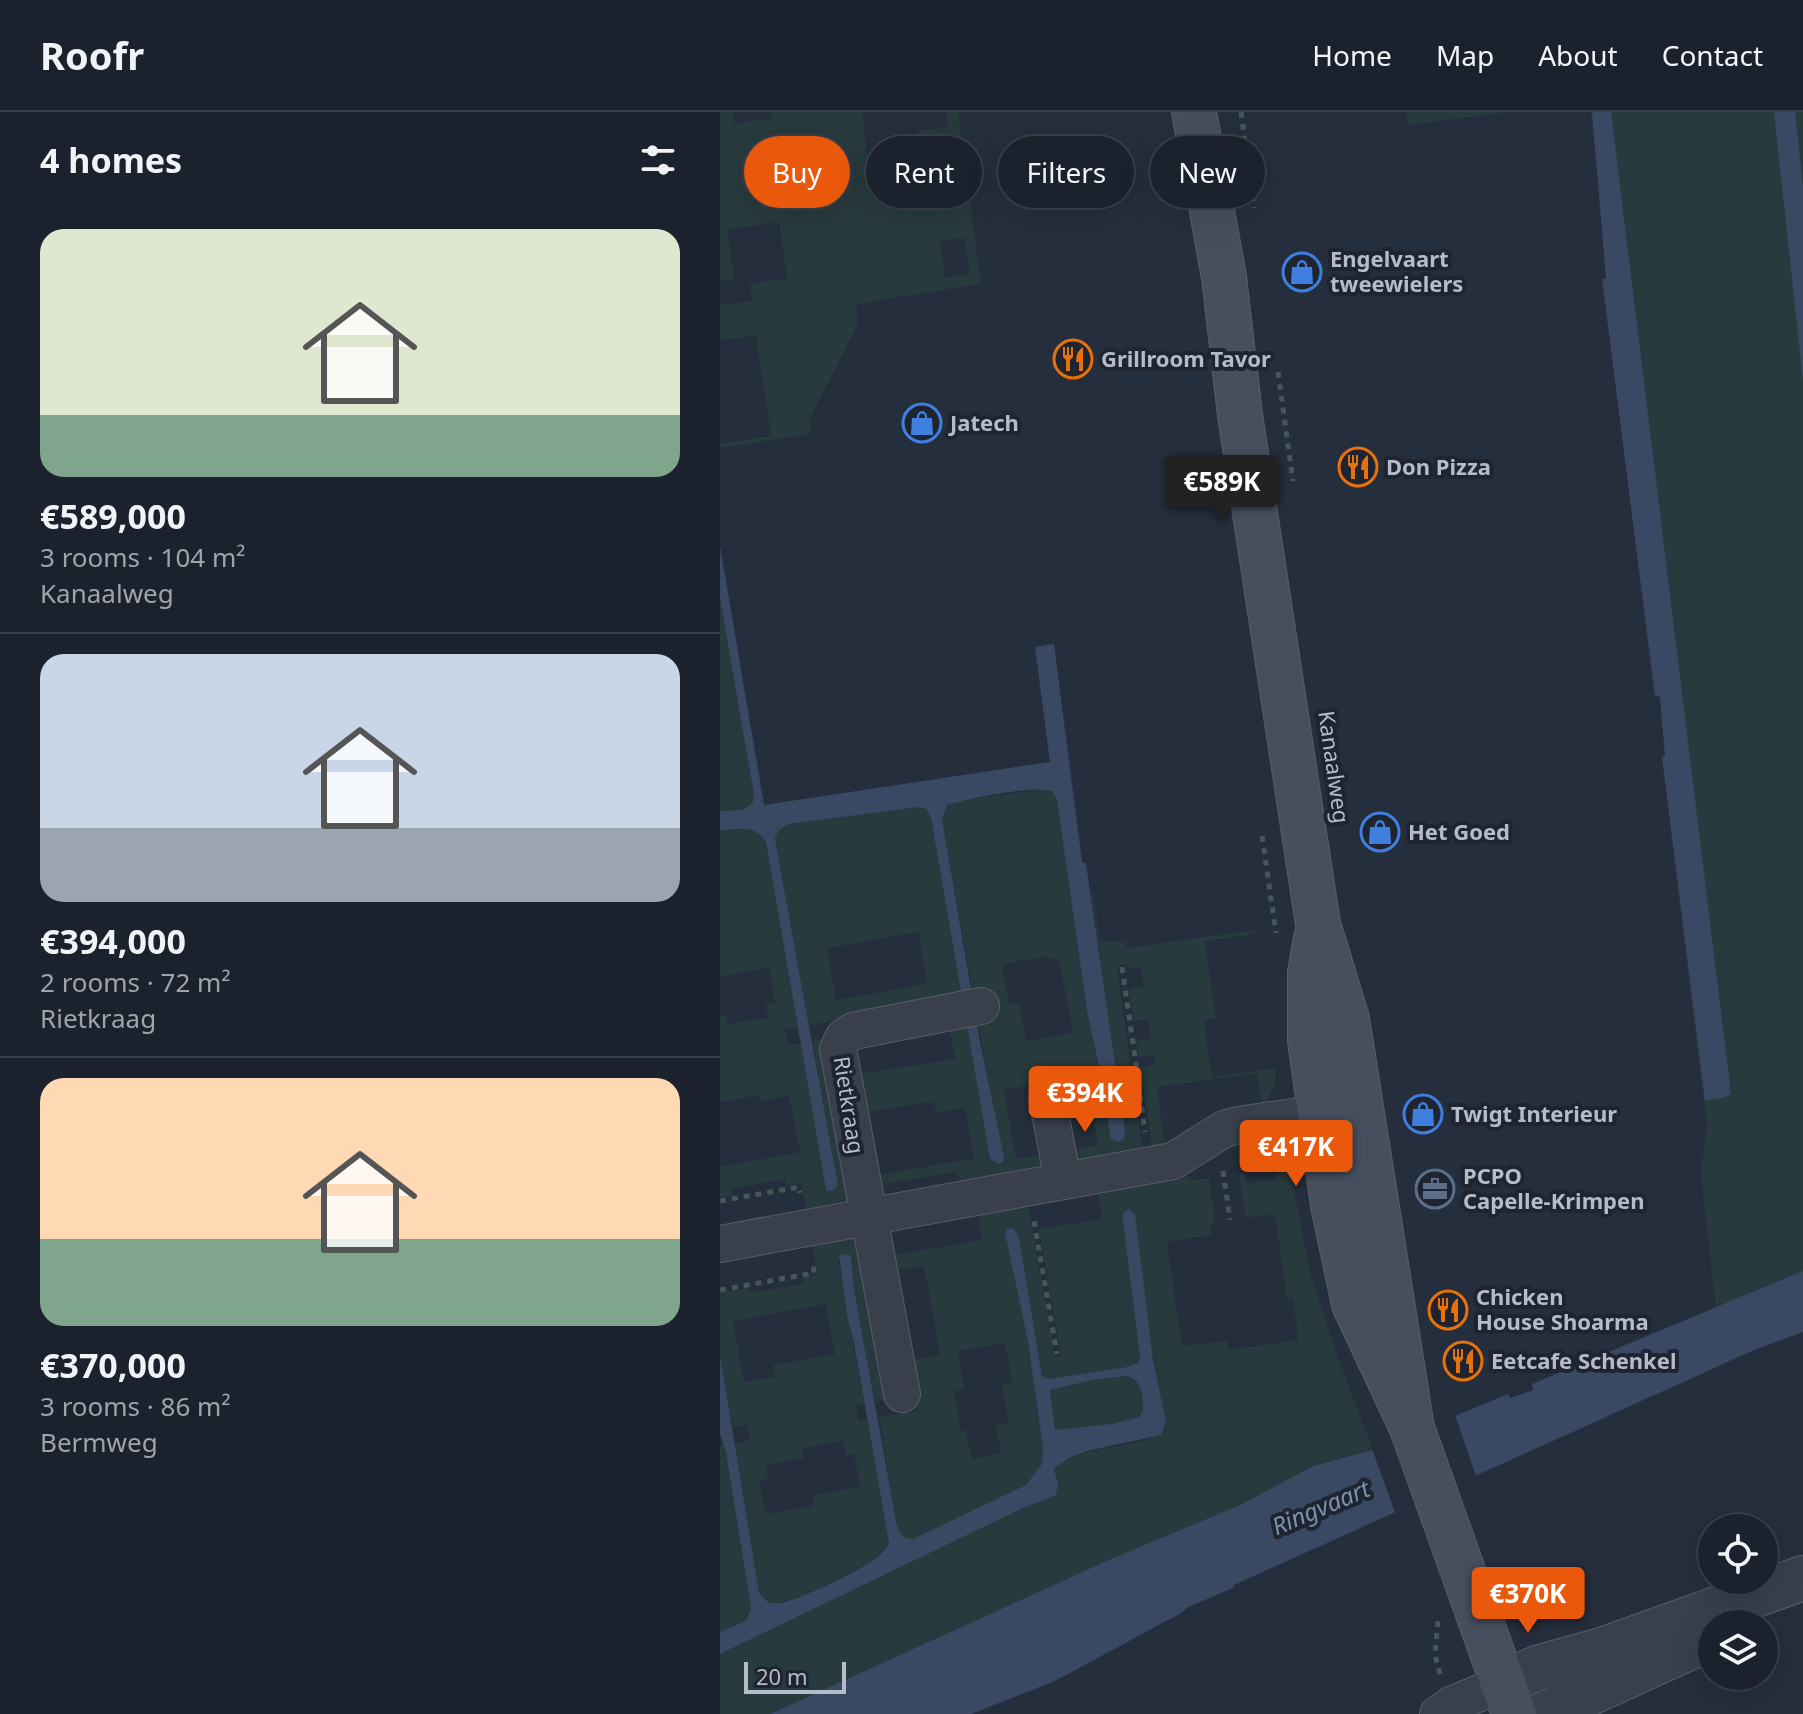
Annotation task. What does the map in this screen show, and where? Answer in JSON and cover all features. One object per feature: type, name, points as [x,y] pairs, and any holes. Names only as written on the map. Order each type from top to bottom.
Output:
[{"type":"main road","name":"Kanaalweg","points":[[1194,112],[1224,277],[1240,415],[1318,924],[1310,973],[1310,1040],[1340,1110],[1333,1205],[1354,1304],[1412,1428],[1509,1698]]},
{"type":"street","name":"Rietkraag","points":[[902,1394],[839,1053],[840,1043],[853,1031],[966,1009]]},
{"type":"street","points":[[1046,1185],[1047,1097]]},
{"type":"street","points":[[720,1244],[1173,1161],[1238,1125],[1340,1110]]},
{"type":"street","points":[[1438,1714],[1451,1705],[1509,1698],[1537,1668],[1602,1650],[1803,1578]]},
{"type":"street","points":[[1768,1610],[1803,1594]]},
{"type":"street","points":[[1544,1714],[1698,1642]]},
{"type":"path","points":[[1241,112],[1256,221]]},
{"type":"path","points":[[1276,362],[1294,487]]},
{"type":"path","points":[[1122,967],[1150,1165]]},
{"type":"path","points":[[1095,1078],[1137,1071]]},
{"type":"path","points":[[1217,1134],[1230,1220]]},
{"type":"path","points":[[1046,1185],[1057,1354]]},
{"type":"shaded area","points":[[720,112],[732,112],[735,124],[772,118],[771,112],[862,112],[866,142],[866,208],[971,208],[981,284],[856,304],[858,324],[809,421],[811,434],[720,448],[720,444],[771,436],[756,336],[720,340],[720,297],[722,305],[752,301],[750,284],[787,278],[779,222],[727,230],[734,279],[720,281]],"holes":[[[964,238],[970,274],[945,278],[940,241]]]},
{"type":"shaded area","points":[[946,112],[958,112],[961,136],[918,136],[918,131],[948,127]]},
{"type":"shaded area","points":[[1406,112],[1509,112],[1408,125]]},
{"type":"shaded area","points":[[1591,112],[1803,112],[1803,1271],[1716,1309],[1701,1173],[1707,1127],[1662,757],[1665,756],[1660,697],[1655,696]]},
{"type":"shaded area","points":[[720,598],[754,795],[753,802],[743,810],[720,811]]},
{"type":"shaded area","points":[[1052,790],[1057,800],[1087,1011],[1101,1073],[1004,1090],[1016,1159],[1042,1155],[1045,1171],[960,1186],[957,1172],[877,1185],[858,1074],[955,1059],[949,1023],[966,1020],[990,1159],[996,1164],[1003,1162],[942,819],[947,805],[962,800]],"holes":[[[1049,956],[1050,959],[1059,958],[1073,1033],[1026,1041],[1019,1003],[1009,1005],[1002,964]],[[934,1101],[936,1113],[965,1108],[974,1158],[880,1175],[869,1112]]]},
{"type":"shaded area","points":[[919,807],[926,809],[931,818],[962,998],[809,1025],[775,839],[778,831],[788,824]],"holes":[[[918,932],[927,984],[836,1000],[827,948]]]},
{"type":"shaded area","points":[[750,828],[758,831],[766,842],[798,1027],[785,1030],[788,1045],[801,1044],[826,1190],[827,1134],[813,1041],[822,1039],[830,1048],[857,1205],[807,1214],[801,1183],[786,1185],[785,1179],[730,1189],[731,1195],[720,1197],[720,1167],[800,1152],[789,1096],[761,1101],[759,1095],[720,1102],[720,1016],[726,1015],[728,1024],[768,1018],[766,1004],[775,1002],[769,968],[721,976],[720,831]]},
{"type":"shaded area","points":[[1091,893],[1100,942],[1126,941],[1126,948],[1255,930],[1255,934],[1205,941],[1216,1018],[1204,1020],[1212,1077],[1275,1068],[1275,1083],[1263,1110],[1257,1073],[1157,1087],[1165,1151],[1153,1152],[1140,1067],[1155,1065],[1154,1055],[1139,1057],[1136,1041],[1151,1039],[1149,1020],[1134,1021],[1129,989],[1144,987],[1141,968],[1127,969],[1126,964],[1117,966],[1131,1068],[1116,1070]]},
{"type":"shaded area","points":[[1132,1076],[1143,1154],[1076,1166],[1074,1150],[1098,1145],[1087,1082],[1102,1080],[1112,1140],[1120,1142],[1124,1139],[1125,1131],[1117,1078]]},
{"type":"shaded area","points":[[1245,1172],[1247,1183],[1277,1179],[1277,1173],[1285,1172],[1293,1184],[1310,1272],[1373,1450],[1313,1466],[1240,1505],[1113,1558],[770,1714],[720,1714],[720,1654],[1056,1495],[1058,1485],[1054,1468],[1066,1460],[1146,1440],[1166,1427],[1146,1312],[1135,1215],[1129,1209],[1123,1213],[1138,1363],[1050,1379],[1042,1377],[1019,1237],[1005,1233],[1028,1342],[1043,1448],[1042,1464],[1026,1485],[929,1533],[913,1539],[903,1537],[897,1526],[879,1417],[915,1411],[922,1401],[914,1360],[940,1355],[924,1266],[891,1271],[889,1256],[982,1240],[978,1215],[1028,1206],[1055,1356],[1061,1356],[1039,1229],[1102,1219],[1098,1194],[1189,1177],[1190,1180],[1209,1178],[1215,1222],[1210,1223],[1212,1235],[1167,1242],[1182,1346],[1227,1341],[1228,1350],[1298,1340],[1293,1298],[1287,1299],[1275,1214],[1245,1218],[1239,1173]],"holes":[[[1005,1343],[1012,1382],[1002,1385],[1009,1423],[996,1425],[1001,1453],[972,1459],[966,1431],[961,1431],[954,1391],[964,1389],[958,1351]]]},
{"type":"shaded area","points":[[864,1236],[886,1400],[875,1402],[851,1257],[843,1254],[838,1259],[864,1404],[856,1405],[858,1421],[867,1420],[889,1543],[871,1561],[835,1581],[796,1598],[769,1603],[759,1593],[734,1444],[750,1440],[747,1425],[732,1427],[720,1355],[720,1293],[748,1288],[750,1293],[804,1284],[803,1278],[818,1275],[812,1245]],"holes":[[[826,1304],[835,1354],[773,1365],[775,1377],[744,1382],[733,1321]],[[842,1441],[846,1455],[854,1454],[860,1487],[813,1495],[814,1506],[765,1514],[759,1481],[768,1479],[766,1465],[804,1458],[803,1448]]]},
{"type":"shaded area","points":[[1128,1376],[1140,1386],[1143,1413],[1100,1427],[1055,1430],[1050,1390],[1091,1380]]},
{"type":"shaded area","points":[[724,1445],[751,1608],[746,1621],[720,1632],[720,1446]]},
{"type":"water","points":[[1592,112],[1611,112],[1731,1094],[1705,1101],[1662,757],[1665,756],[1660,697],[1655,696],[1602,279],[1606,278]]},
{"type":"water","points":[[1774,112],[1795,112],[1803,187],[1803,381]]},
{"type":"water","points":[[720,546],[764,805],[1050,762],[1035,647],[1054,644],[1082,862],[1086,864],[1125,1131],[1124,1139],[1120,1142],[1112,1140],[1110,1136],[1087,1011],[1057,800],[1052,791],[1015,791],[957,802],[947,805],[942,819],[979,1037],[1004,1157],[1003,1162],[998,1164],[990,1159],[931,818],[926,809],[919,807],[788,824],[778,831],[775,839],[838,1186],[832,1191],[826,1190],[766,842],[752,830],[720,831],[720,811],[743,810],[753,802],[754,795],[720,598]]},
{"type":"water","points":[[1129,1209],[1135,1215],[1153,1359],[1166,1422],[1161,1435],[1071,1457],[1054,1468],[1058,1485],[1056,1495],[720,1654],[720,1632],[746,1621],[751,1608],[726,1453],[720,1433],[720,1355],[759,1593],[769,1603],[782,1603],[824,1587],[858,1569],[884,1551],[889,1543],[839,1256],[851,1256],[854,1289],[897,1526],[903,1537],[913,1539],[1026,1485],[1042,1464],[1043,1448],[1028,1342],[1005,1233],[1007,1229],[1013,1228],[1019,1237],[1042,1377],[1049,1379],[1138,1363],[1140,1357],[1123,1213]],"holes":[[[1132,1378],[1139,1385],[1142,1395],[1143,1411],[1139,1417],[1112,1424],[1055,1430],[1050,1390],[1092,1380]]]},
{"type":"water","name":"Ringvaart","points":[[1803,1271],[1803,1332],[1754,1350],[1234,1585],[1055,1681],[971,1714],[770,1714],[1113,1558],[1240,1505],[1313,1466],[1373,1450],[1508,1394],[1510,1398],[1533,1390],[1532,1384]]},
{"type":"pier","points":[[1454,1412],[1477,1479],[1396,1515],[1371,1446]]},
{"type":"place","name":"Engelvaart tweewielers","points":[[1302,272]]},
{"type":"place","name":"Grillroom Tavor","points":[[1073,359]]},
{"type":"place","name":"Jatech","points":[[922,423]]},
{"type":"place","name":"Don Pizza","points":[[1358,467]]},
{"type":"place","name":"Het Goed","points":[[1380,832]]},
{"type":"place","name":"Twigt Interieur","points":[[1423,1114]]},
{"type":"place","name":"PCPO Capelle-Krimpen","points":[[1435,1189]]},
{"type":"place","name":"Chicken House Shoarma","points":[[1448,1310]]},
{"type":"place","name":"Eetcafe Schenkel","points":[[1463,1361]]}]
